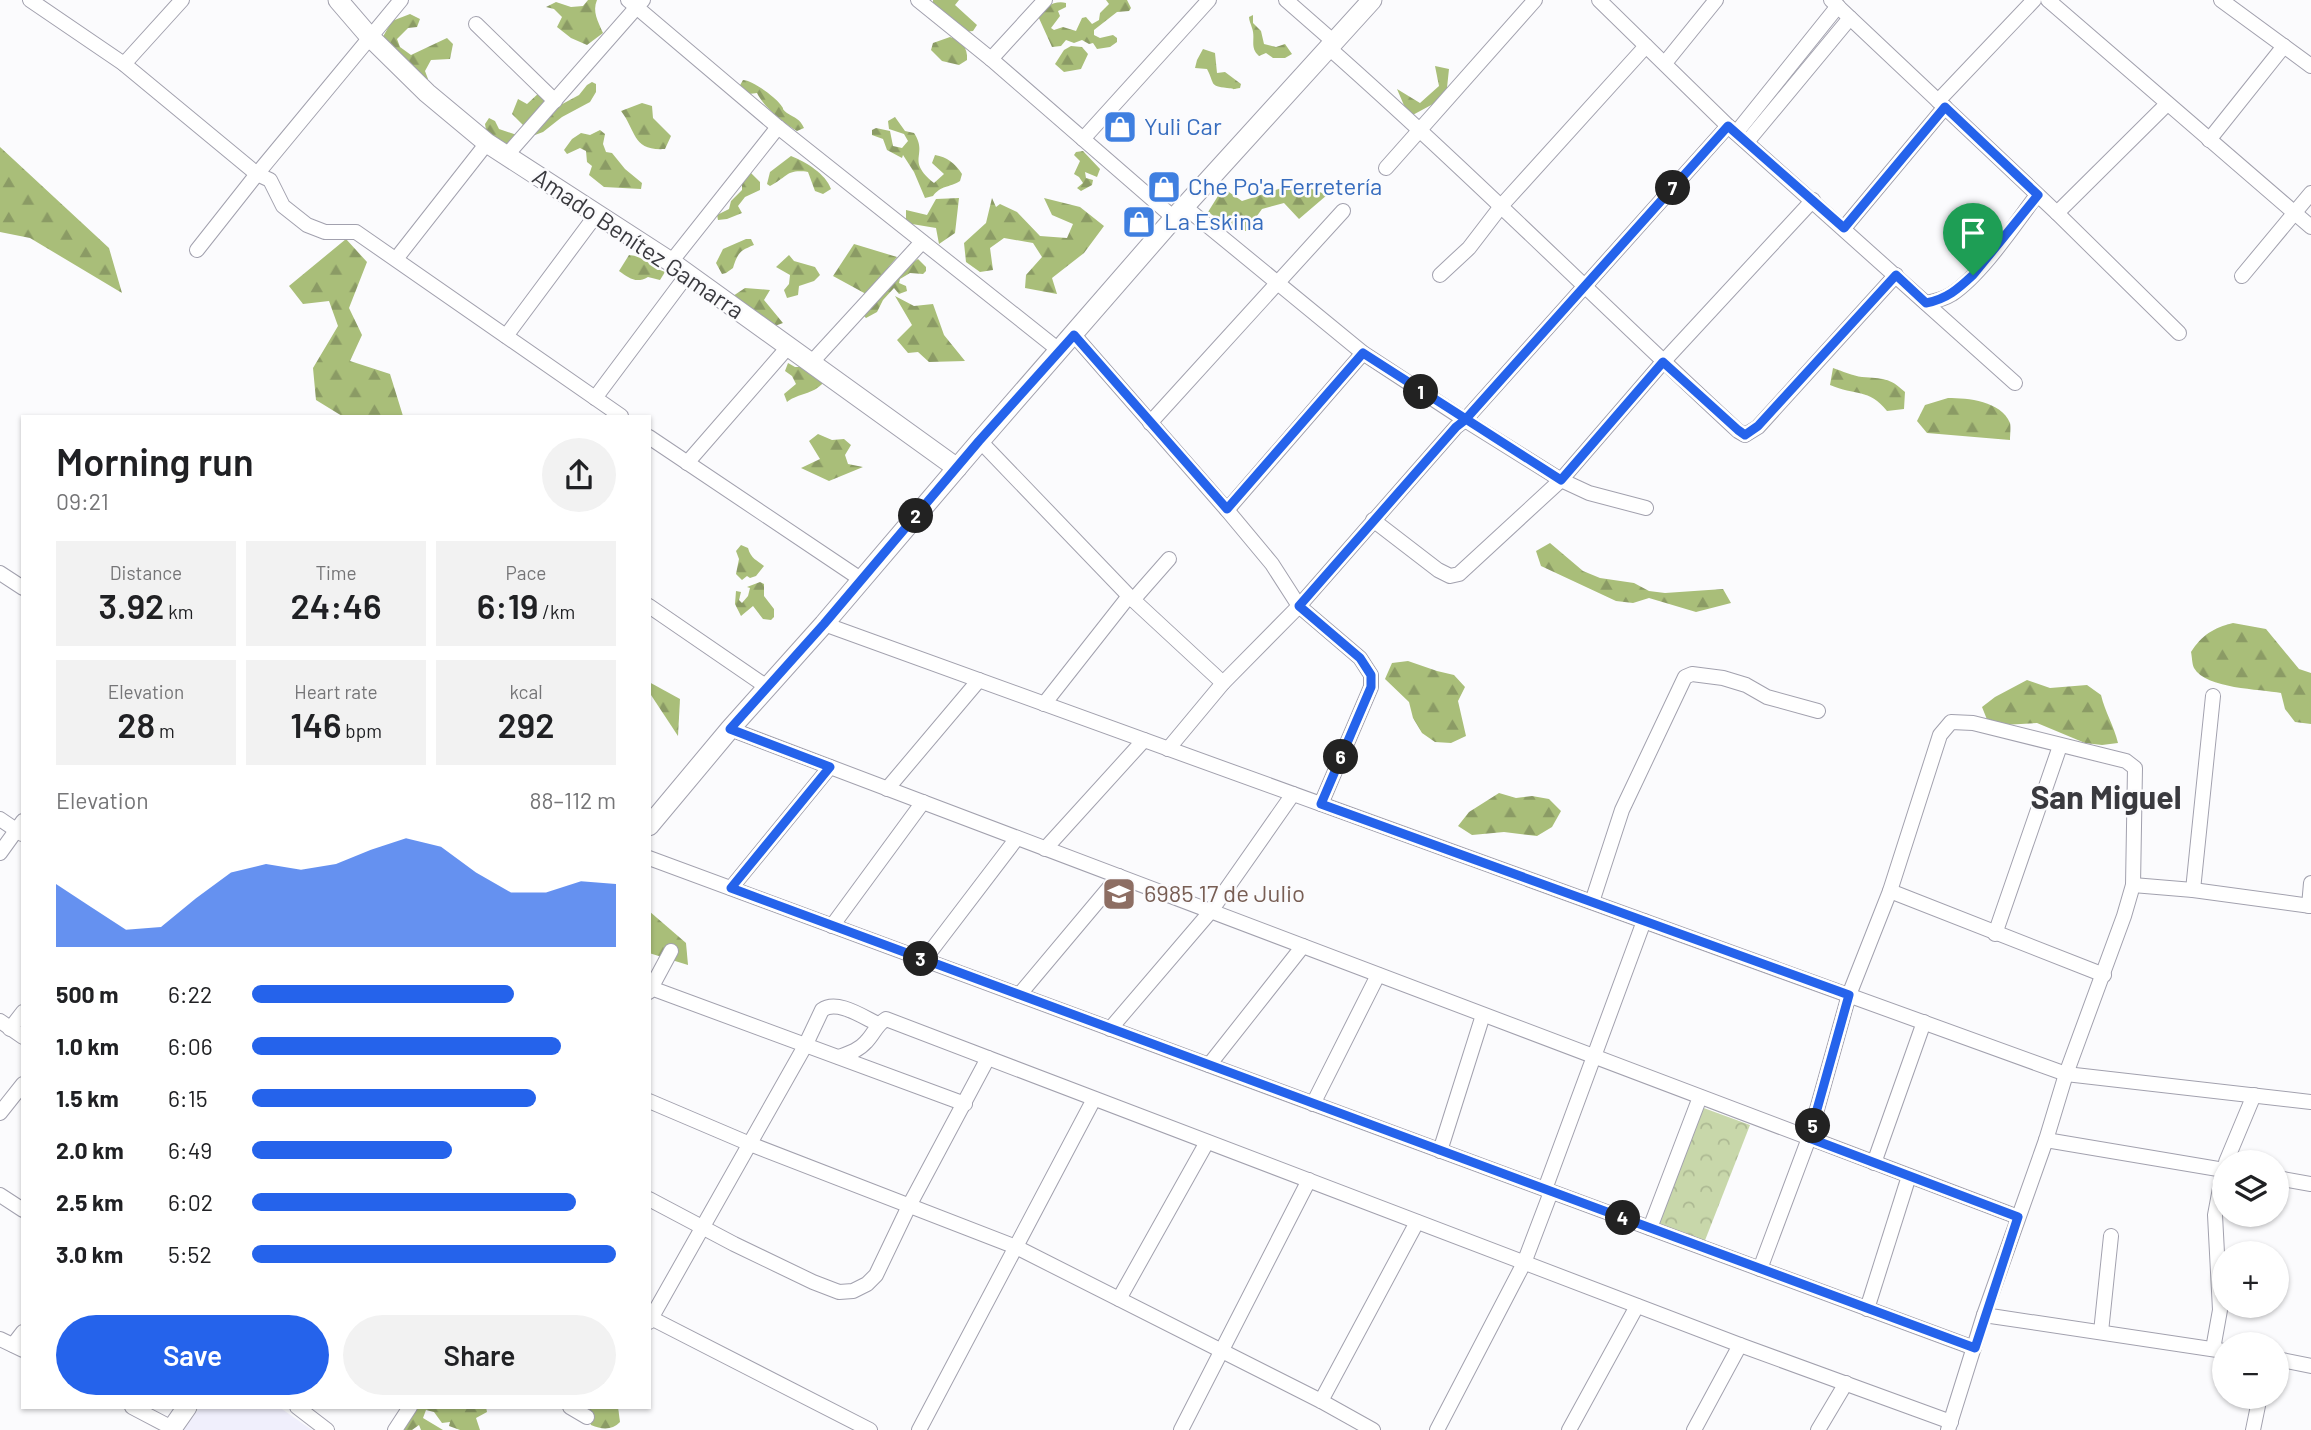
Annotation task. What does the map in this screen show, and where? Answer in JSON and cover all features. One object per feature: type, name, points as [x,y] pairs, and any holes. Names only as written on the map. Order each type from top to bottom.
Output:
[{"type":"main road","name":"Amado Benítez Gamarra","points":[[338,0],[369,36],[426,93],[486,143],[671,262],[957,468]]},
{"type":"main road","points":[[651,824],[979,441],[1180,212],[1372,0]]},
{"type":"main road","points":[[172,1429],[186,1409]]},
{"type":"street","points":[[30,0],[124,64],[257,174],[270,180],[283,206],[306,225],[325,232],[356,232],[620,415]]},
{"type":"street","points":[[124,64],[182,0]]},
{"type":"street","points":[[197,250],[401,0]]},
{"type":"street","points":[[918,0],[1083,139],[1363,353],[1561,480],[1589,493],[1646,508]]},
{"type":"street","points":[[991,59],[1045,0]]},
{"type":"street","points":[[1083,139],[1209,0]]},
{"type":"street","points":[[1286,0],[1586,285],[1663,362],[1745,435],[1758,426],[1896,275]]},
{"type":"street","points":[[1386,169],[1535,0]]},
{"type":"street","points":[[1599,0],[1737,134],[2015,383]]},
{"type":"street","points":[[1665,63],[1716,0]]},
{"type":"street","points":[[1844,228],[1941,104],[2034,0]]},
{"type":"street","points":[[2048,0],[2311,227]]},
{"type":"street","points":[[2221,0],[2311,66]]},
{"type":"street","points":[[506,156],[636,3],[778,127],[1060,351]]},
{"type":"street","points":[[1737,134],[1834,3],[2057,213],[2179,333]]},
{"type":"street","points":[[1168,749],[1223,683],[1299,606],[1456,427],[1586,285],[1850,18]]},
{"type":"street","points":[[476,24],[555,101]]},
{"type":"street","points":[[1440,275],[1469,248],[1502,205],[1646,46]]},
{"type":"street","points":[[2209,140],[2284,46]]},
{"type":"street","points":[[2057,213],[2167,104]]},
{"type":"street","points":[[671,262],[778,127]]},
{"type":"street","points":[[396,259],[486,143]]},
{"type":"street","points":[[2242,276],[2311,193]]},
{"type":"street","points":[[1926,303],[1941,300],[1953,293],[1973,275],[2038,195]]},
{"type":"street","points":[[1373,520],[1438,570],[1450,576],[1459,574],[1561,480],[1663,362],[1813,200]]},
{"type":"street","points":[[1150,423],[1343,211]]},
{"type":"street","points":[[506,336],[596,215]]},
{"type":"street","points":[[811,363],[922,242]]},
{"type":"street","points":[[595,398],[687,275]]},
{"type":"street","points":[[1074,335],[1227,509],[1272,564],[1299,606],[1360,658],[1371,675],[1371,687],[1321,804]]},
{"type":"street","points":[[687,463],[788,347]]},
{"type":"street","points":[[1227,509],[1363,353]]},
{"type":"street","points":[[651,437],[862,580]]},
{"type":"street","points":[[979,441],[1131,598],[1223,683]]},
{"type":"street","points":[[1044,704],[1131,598],[1169,559]]},
{"type":"street","points":[[0,573],[21,587]]},
{"type":"street","points":[[651,607],[767,687]]},
{"type":"street","points":[[824,624],[2066,1074],[2311,1102]]},
{"type":"street","points":[[1592,902],[1622,810],[1685,677],[1692,674],[1723,678],[1746,685],[1767,697],[1818,711]]},
{"type":"street","points":[[887,789],[979,680]]},
{"type":"street","points":[[2193,890],[2213,696]]},
{"type":"street","points":[[839,1057],[858,1050],[878,1024],[886,1019],[1846,1383],[1942,1425],[1975,1348],[2066,1074],[2104,975],[2133,885],[2134,768],[2126,761],[1973,723],[1951,722],[1946,725],[1934,750],[1890,891],[1849,995],[1809,1138],[1760,1269]]},
{"type":"street","points":[[730,729],[2018,1217]]},
{"type":"street","points":[[1045,849],[1144,740]]},
{"type":"street","points":[[1996,934],[2060,746]]},
{"type":"street","points":[[731,888],[830,767]]},
{"type":"street","points":[[1110,1028],[1211,911],[1293,794]]},
{"type":"street","points":[[832,926],[923,802]]},
{"type":"street","points":[[0,819],[20,829],[0,853]]},
{"type":"street","points":[[924,960],[1017,838]]},
{"type":"street","points":[[651,859],[1975,1348]]},
{"type":"street","points":[[1019,995],[1119,876]]},
{"type":"street","points":[[2133,885],[2193,890],[2310,906],[2311,883]]},
{"type":"street","points":[[1890,891],[2104,975]]},
{"type":"street","points":[[1437,1430],[1524,1262],[1593,1056],[1644,921]]},
{"type":"street","points":[[1209,1065],[1303,946]]},
{"type":"street","points":[[651,988],[671,951]]},
{"type":"street","points":[[1313,1104],[1378,975]]},
{"type":"street","points":[[651,990],[965,1104]]},
{"type":"street","points":[[651,1317],[805,1046],[822,1010],[828,1006],[836,1006],[878,1024]]},
{"type":"street","points":[[1440,1151],[1483,1015]]},
{"type":"street","points":[[1874,1163],[1924,1022]]},
{"type":"street","points":[[651,1200],[813,1282],[839,1292],[853,1291],[867,1284],[876,1275],[909,1206],[988,1058]]},
{"type":"street","points":[[0,1113],[21,1087]]},
{"type":"street","points":[[2232,1150],[2255,1095]]},
{"type":"street","points":[[1650,1228],[1700,1097]]},
{"type":"street","points":[[919,1430],[1094,1098]]},
{"type":"street","points":[[651,1102],[750,1144],[1016,1247],[1222,1350],[1373,1430]]},
{"type":"street","points":[[2046,1140],[2212,1167]]},
{"type":"street","points":[[1119,1299],[1207,1142]]},
{"type":"street","points":[[1867,1309],[1909,1176]]},
{"type":"street","points":[[1181,1430],[1309,1180]]},
{"type":"street","points":[[2289,1180],[2311,1184]]},
{"type":"street","points":[[0,1195],[21,1209]]},
{"type":"street","points":[[1321,1401],[1417,1222]]},
{"type":"street","points":[[2217,1227],[2219,1332]]},
{"type":"street","points":[[2101,1332],[2111,1236]]},
{"type":"street","points":[[1569,1430],[1637,1306]]},
{"type":"street","points":[[1984,1315],[2212,1349]]},
{"type":"street","points":[[651,1320],[870,1430]]},
{"type":"street","points":[[1694,1430],[1740,1345]]},
{"type":"street","points":[[2289,1361],[2311,1366]]},
{"type":"street","points":[[1818,1430],[1846,1383]]},
{"type":"street","points":[[136,1409],[172,1429]]},
{"type":"street","points":[[301,1409],[327,1430]]},
{"type":"street","points":[[396,1430],[409,1409]]},
{"type":"street","points":[[573,1409],[587,1417]]},
{"type":"street","points":[[2253,1430],[2257,1409]]},
{"type":"shaded area","points":[[199,1409],[282,1409],[312,1430],[183,1430]]},
{"type":"green space","points":[[588,0],[597,0],[595,13],[603,33],[587,45],[571,38],[557,27],[562,17],[554,9],[546,7],[556,2],[571,7],[583,6]]},
{"type":"green space","points":[[933,0],[959,0],[955,5],[977,25],[973,31],[965,32],[933,5]]},
{"type":"green space","points":[[1106,0],[1127,0],[1131,8],[1129,11],[1117,12],[1094,30],[1094,35],[1100,38],[1113,35],[1117,42],[1110,47],[1097,49],[1093,43],[1066,40],[1061,46],[1052,47],[1038,16],[1043,10],[1054,3],[1066,3],[1066,7],[1058,11],[1060,16],[1051,28],[1054,30],[1063,27],[1076,31],[1082,18],[1086,17],[1092,24],[1099,20],[1100,13],[1109,4]]},
{"type":"green space","points":[[410,14],[420,19],[417,27],[408,28],[397,39],[400,47],[411,55],[447,38],[453,44],[450,59],[431,60],[425,71],[428,79],[420,81],[381,40],[392,21]]},
{"type":"green space","points":[[1253,15],[1253,23],[1261,31],[1264,44],[1276,47],[1285,44],[1292,54],[1285,58],[1273,58],[1266,53],[1259,56],[1253,46],[1249,17]]},
{"type":"green space","points":[[950,37],[966,51],[967,60],[959,65],[942,61],[931,50],[933,43]]},
{"type":"green space","points":[[1071,46],[1082,47],[1088,54],[1081,69],[1064,72],[1055,64],[1064,50]]},
{"type":"green space","points":[[1203,49],[1215,53],[1217,73],[1225,72],[1241,84],[1240,88],[1217,86],[1207,69],[1195,68]]},
{"type":"green space","points":[[1435,66],[1449,69],[1446,97],[1409,117],[1397,89],[1420,103],[1439,86]]},
{"type":"green space","points":[[743,80],[768,93],[804,128],[797,131],[792,128],[769,109],[757,93],[749,94],[739,87]]},
{"type":"green space","points":[[592,82],[596,84],[596,92],[590,102],[535,135],[533,131],[555,108],[579,95]]},
{"type":"green space","points":[[541,91],[548,100],[515,141],[506,147],[486,130],[485,124],[489,118],[495,121],[499,129],[517,135],[525,127],[512,114],[518,99],[527,104]]},
{"type":"green space","points":[[642,103],[652,106],[653,118],[671,136],[665,149],[646,147],[641,143],[621,111]]},
{"type":"green space","points":[[895,117],[905,131],[914,133],[919,147],[919,163],[925,175],[934,183],[944,174],[932,163],[935,155],[947,159],[957,167],[962,174],[960,181],[925,198],[903,155],[902,158],[887,150],[883,139],[872,135],[872,130],[876,128],[890,131],[893,146],[902,148],[908,141],[904,134],[889,129],[888,121]]},
{"type":"green space","points":[[600,130],[605,134],[603,144],[606,152],[612,153],[625,169],[642,183],[641,189],[604,187],[589,175],[592,166],[587,162],[586,151],[580,148],[567,154],[564,150],[572,139],[581,133],[590,135]]},
{"type":"green space","points":[[0,147],[109,248],[122,293],[30,238],[0,232]]},
{"type":"green space","points":[[1083,151],[1100,169],[1097,177],[1085,172],[1086,178],[1093,180],[1092,185],[1081,191],[1077,188],[1083,183],[1074,174],[1080,161],[1074,155]]},
{"type":"green space","points":[[791,156],[815,169],[825,178],[831,189],[823,194],[815,191],[808,172],[801,171],[791,173],[770,186],[767,184],[770,172]]},
{"type":"green space","points":[[751,173],[760,182],[760,190],[745,197],[738,206],[742,213],[718,220],[717,215],[729,209],[731,201],[742,190],[742,182]]},
{"type":"green space","points":[[1297,183],[1327,195],[1299,219],[1284,203],[1262,209],[1246,231],[1233,229],[1208,212],[1223,188],[1242,201]]},
{"type":"green space","points":[[959,198],[955,233],[939,244],[936,228],[906,223],[906,210],[927,215],[936,199]]},
{"type":"green space","points":[[992,198],[996,207],[1000,204],[1017,212],[1040,236],[1067,238],[1073,224],[1052,215],[1044,198],[1080,207],[1104,226],[1084,253],[1052,278],[1057,294],[1025,288],[1026,275],[1042,257],[1033,243],[1004,238],[990,248],[993,270],[980,272],[966,262],[964,243],[986,223]]},
{"type":"green space","points":[[346,239],[367,262],[349,308],[362,335],[350,361],[390,374],[403,415],[340,415],[316,400],[313,368],[338,326],[329,301],[303,304],[289,286]]},
{"type":"green space","points":[[751,239],[754,245],[742,251],[733,268],[722,274],[716,263],[723,249]]},
{"type":"green space","points":[[854,244],[897,257],[866,294],[833,276]]},
{"type":"green space","points":[[629,255],[639,257],[665,272],[660,280],[648,277],[636,280],[619,271]]},
{"type":"green space","points":[[789,255],[794,261],[815,267],[820,275],[814,281],[799,286],[798,295],[787,298],[784,290],[789,284],[790,275],[776,267]]},
{"type":"green space","points":[[918,259],[926,267],[926,271],[923,274],[910,273],[900,279],[899,283],[906,286],[907,291],[899,294],[894,288],[877,312],[866,318],[863,315],[904,269]]},
{"type":"green space","points":[[745,288],[770,290],[764,300],[783,323],[772,327],[733,296]]},
{"type":"green space","points":[[895,296],[914,306],[933,304],[944,335],[965,361],[929,362],[918,352],[908,353],[897,340],[912,325]]},
{"type":"green space","points":[[788,363],[795,367],[804,367],[824,382],[815,390],[787,402],[784,394],[796,384],[792,376],[785,371]]},
{"type":"green space","points":[[1833,368],[1855,376],[1885,380],[1894,384],[1905,392],[1904,409],[1887,411],[1868,396],[1830,385]]},
{"type":"green space","points":[[1948,398],[1974,400],[1992,405],[2006,416],[2010,423],[2010,440],[1927,433],[1917,421],[1925,405]]},
{"type":"green space","points":[[818,434],[832,440],[844,439],[851,445],[845,455],[848,464],[863,467],[829,481],[801,468],[820,459],[809,441]]},
{"type":"green space","points":[[1550,543],[1583,571],[1600,578],[1634,583],[1649,591],[1665,593],[1723,589],[1731,603],[1696,612],[1649,598],[1633,603],[1616,601],[1541,566],[1536,551]]},
{"type":"green space","points":[[741,545],[748,548],[753,557],[764,566],[756,576],[747,576],[742,580],[736,574],[739,559],[736,551]]},
{"type":"green space","points":[[760,582],[764,584],[764,596],[774,609],[774,617],[771,620],[763,619],[753,606],[741,616],[735,604],[736,591],[741,592],[739,600],[742,603],[748,596],[750,588],[747,587]]},
{"type":"green space","points":[[2233,623],[2266,629],[2299,669],[2311,673],[2311,724],[2295,722],[2285,709],[2281,693],[2221,684],[2200,675],[2194,668],[2191,652],[2199,641],[2214,630]]},
{"type":"green space","points":[[1408,661],[1454,675],[1465,687],[1458,701],[1466,736],[1451,743],[1435,742],[1422,733],[1413,718],[1409,702],[1385,679],[1392,663]]},
{"type":"green space","points":[[2027,680],[2050,688],[2087,685],[2101,695],[2118,743],[2085,743],[2037,723],[2003,725],[1988,722],[1982,707]]},
{"type":"green space","points":[[651,683],[680,699],[678,736],[651,695]]},
{"type":"green space","points":[[1499,793],[1516,798],[1532,796],[1549,799],[1561,811],[1552,827],[1537,836],[1504,832],[1472,835],[1458,826],[1469,812]]},
{"type":"green space","points":[[651,913],[686,943],[688,965],[651,954]]},
{"type":"green space","points":[[1701,1107],[1750,1125],[1704,1243],[1657,1225]]},
{"type":"green space","points":[[415,1409],[486,1409],[487,1412],[476,1418],[480,1430],[460,1430],[449,1426],[450,1422],[442,1423],[434,1412],[426,1410],[423,1418],[443,1430],[421,1430],[419,1425],[412,1430],[401,1430]]},
{"type":"green space","points":[[589,1409],[618,1409],[620,1422],[614,1427],[599,1428],[591,1425],[587,1418]]},
{"type":"place","name":"Yuli Car","points":[[1120,127]]},
{"type":"place","name":"Che Po'a Ferretería","points":[[1164,187]]},
{"type":"place","name":"La Eskina","points":[[1139,222]]},
{"type":"place","name":"6985 17 de Julio","points":[[1119,894]]},
{"type":"district","name":"San Miguel","points":[[2106,798]]},
{"type":"route","points":[[1973,275],[1953,293],[1941,300],[1926,303],[1896,275],[1758,426],[1745,435],[1663,362],[1561,480],[1465,420],[1363,353],[1227,509],[1074,335],[730,729],[830,767],[731,888],[1975,1348],[2018,1217],[1809,1138],[1849,995],[1321,804],[1371,687],[1371,675],[1360,658],[1299,606],[1456,427],[1465,420],[1728,126],[1844,228],[1945,107],[2038,195],[1973,275]]}]
